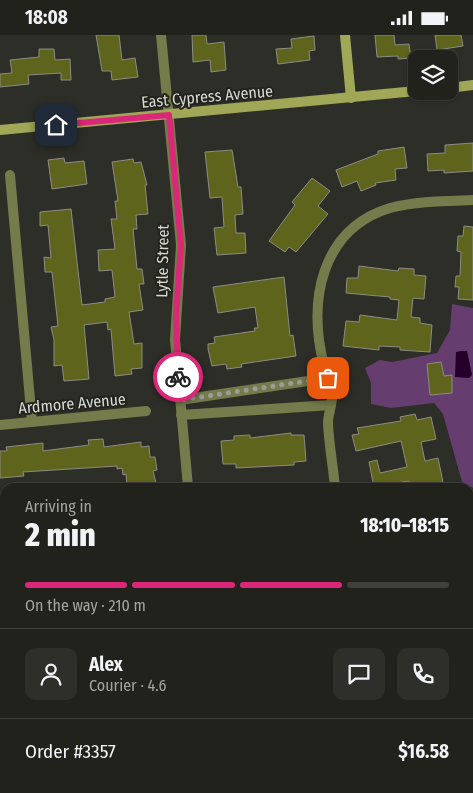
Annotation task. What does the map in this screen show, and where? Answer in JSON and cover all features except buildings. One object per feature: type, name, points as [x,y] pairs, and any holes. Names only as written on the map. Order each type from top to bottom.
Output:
[{"type":"main road","points":[[345,35],[351,98]]},
{"type":"main road","points":[[458,87],[473,85]]},
{"type":"main road","name":"East Cypress Avenue","points":[[0,130],[408,92]]},
{"type":"street","name":"Lytle Street","points":[[161,35],[181,245],[175,340],[188,483]]},
{"type":"street","points":[[10,175],[32,422]]},
{"type":"street","points":[[335,483],[328,423],[333,391],[323,364],[320,340],[319,293],[324,269],[338,245],[360,222],[391,208],[473,200]]},
{"type":"street","points":[[180,400],[328,378]]},
{"type":"street","points":[[181,415],[330,405]]},
{"type":"street","name":"Ardmore Avenue","points":[[0,425],[146,411]]},
{"type":"shaded area","points":[[452,304],[473,308],[473,483],[462,482],[443,414],[434,403],[391,408],[371,404],[371,383],[365,368],[380,360],[392,362],[437,353],[450,330]]},
{"type":"shaded area","points":[[467,351],[472,375],[469,378],[455,377],[456,352]]},
{"type":"way so far","points":[[178,377],[180,400],[328,378]]},
{"type":"route","points":[[56,125],[169,115],[181,245],[175,340],[178,377]]}]
